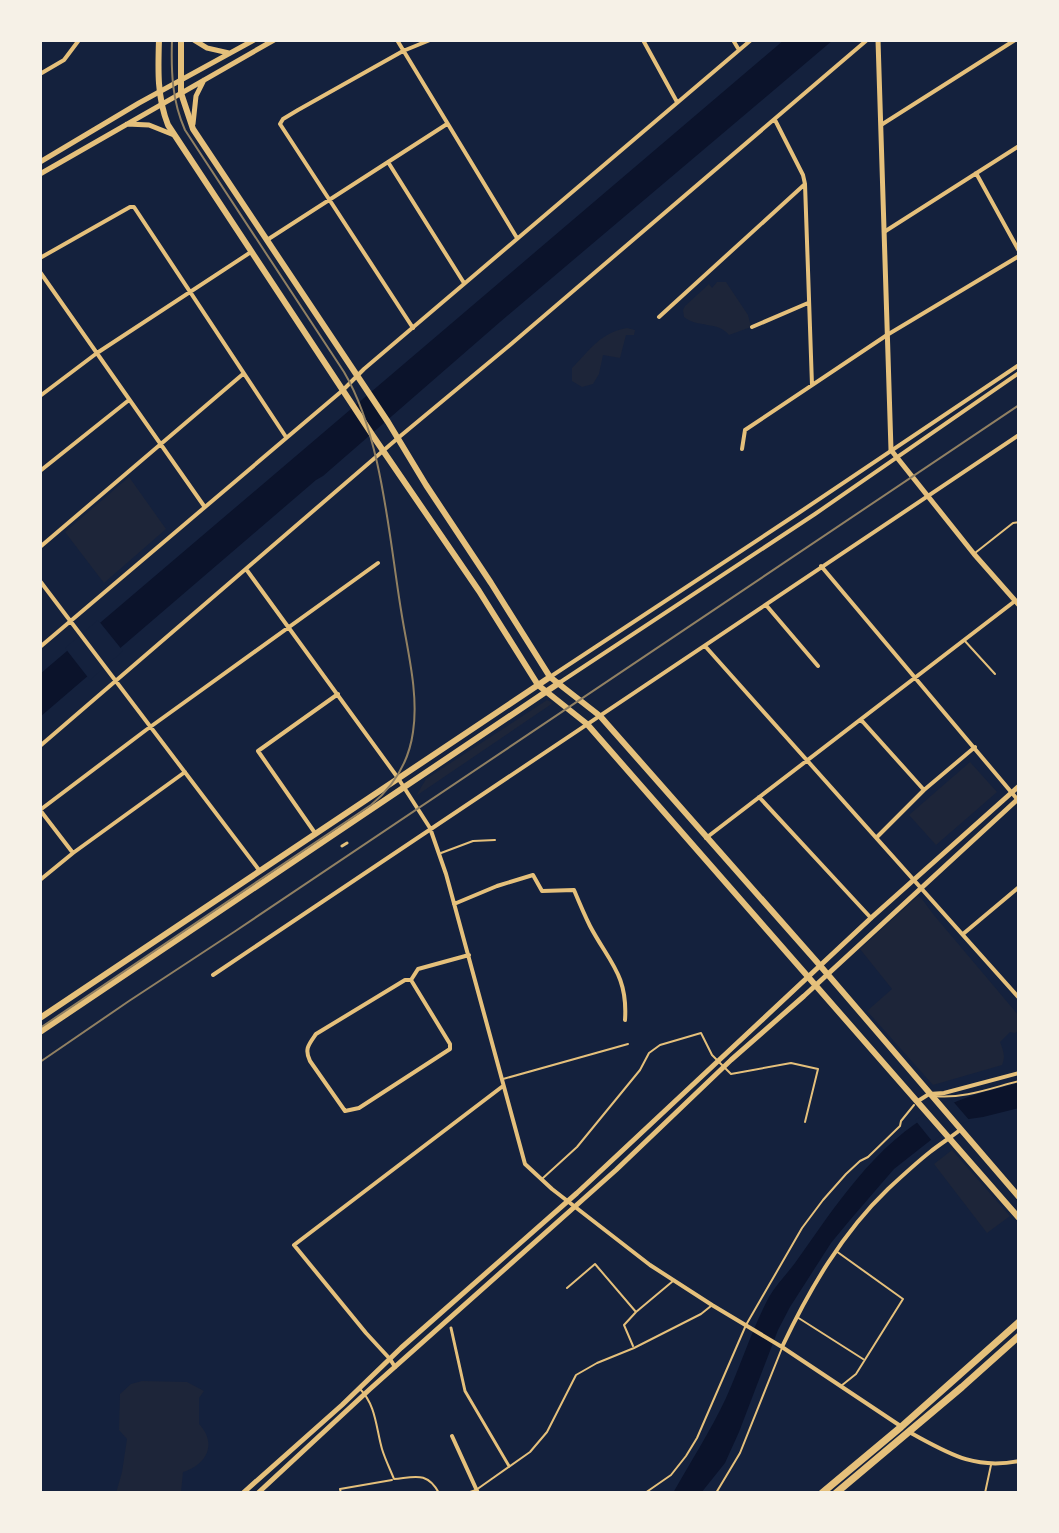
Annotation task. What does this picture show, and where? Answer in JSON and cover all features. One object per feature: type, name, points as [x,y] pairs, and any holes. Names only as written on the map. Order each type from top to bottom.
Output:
[{"type":"main road","points":[[159,40],[160,105],[168,125],[479,591],[538,685],[587,724],[1019,1218]]},
{"type":"main road","points":[[181,40],[181,93],[193,129],[398,438],[550,677],[600,716],[1019,1197]]},
{"type":"main road","points":[[40,1018],[550,677]]},
{"type":"main road","points":[[40,1032],[559,683]]},
{"type":"main road","points":[[836,1493],[1019,1322]]},
{"type":"main road","points":[[822,1493],[1019,1336]]},
{"type":"street","points":[[40,74],[64,60],[79,40]]},
{"type":"street","points":[[194,40],[207,48],[230,54]]},
{"type":"street","points":[[40,162],[254,40]]},
{"type":"street","points":[[40,174],[274,40]]},
{"type":"street","points":[[397,40],[517,238]]},
{"type":"street","points":[[413,328],[280,124],[283,119],[403,51],[430,40]]},
{"type":"street","points":[[643,40],[677,102]]},
{"type":"street","points":[[733,40],[739,50]]},
{"type":"street","points":[[40,647],[751,40]]},
{"type":"street","points":[[40,746],[867,40]]},
{"type":"street","points":[[706,838],[964,639],[1017,603],[891,450],[878,40]]},
{"type":"street","points":[[881,125],[1015,40]]},
{"type":"street","points":[[193,129],[196,96],[204,80]]},
{"type":"street","points":[[775,120],[805,184],[812,385]]},
{"type":"street","points":[[126,124],[149,125],[174,135]]},
{"type":"street","points":[[267,240],[447,124]]},
{"type":"street","points":[[884,232],[1019,146]]},
{"type":"street","points":[[388,162],[464,283]]},
{"type":"street","points":[[742,449],[745,430],[887,335],[1019,254],[976,173]]},
{"type":"street","points":[[659,317],[805,184]]},
{"type":"street","points":[[40,258],[134,207],[286,437]]},
{"type":"street","points":[[40,396],[97,353],[251,252]]},
{"type":"street","points":[[40,272],[204,506]]},
{"type":"street","points":[[752,327],[809,303]]},
{"type":"street","points":[[550,677],[1019,365]]},
{"type":"street","points":[[559,683],[1019,373]]},
{"type":"street","points":[[40,547],[243,374]]},
{"type":"street","points":[[40,471],[130,399]]},
{"type":"street","points":[[213,975],[1019,435]]},
{"type":"street","points":[[73,853],[40,810],[378,563]]},
{"type":"street","points":[[258,1493],[616,1170],[1018,799],[821,566]]},
{"type":"street","points":[[246,569],[398,778],[430,828],[469,955],[523,1160],[542,1180],[674,1280],[781,1346],[905,1429],[950,1454],[991,1465],[1019,1461]]},
{"type":"street","points":[[40,581],[259,870]]},
{"type":"street","points":[[766,605],[818,666]]},
{"type":"street","points":[[705,646],[1019,998]]},
{"type":"street","points":[[315,833],[258,751],[338,694]]},
{"type":"street","points":[[860,720],[924,790]]},
{"type":"street","points":[[877,837],[924,790],[975,747]]},
{"type":"street","points":[[40,880],[185,772]]},
{"type":"street","points":[[243,1493],[1019,786]]},
{"type":"street","points":[[759,797],[871,918]]},
{"type":"street","points":[[342,846],[347,843]]},
{"type":"street","points":[[454,904],[533,875],[542,891],[574,890],[622,982],[625,1020]]},
{"type":"street","points":[[963,934],[1019,887]]},
{"type":"street","points":[[411,980],[418,969],[469,955]]},
{"type":"street","points":[[405,980],[411,980],[450,1044],[450,1049],[359,1108],[345,1111],[310,1061],[307,1047],[316,1034],[405,980]]},
{"type":"street","points":[[918,1101],[929,1094],[954,1091],[1019,1073]]},
{"type":"street","points":[[395,1367],[294,1245],[503,1086]]},
{"type":"street","points":[[781,1346],[835,1251],[887,1190],[958,1128]]},
{"type":"street","points":[[451,1328],[465,1391],[509,1466]]},
{"type":"street","points":[[452,1436],[477,1491]]},
{"type":"lane","points":[[974,554],[1013,523],[1019,522]]},
{"type":"lane","points":[[964,639],[995,674]]},
{"type":"lane","points":[[440,854],[466,843],[495,840]]},
{"type":"lane","points":[[542,1180],[577,1147],[640,1070],[649,1053],[660,1045],[701,1033],[718,1062],[731,1074],[791,1063],[818,1069],[805,1122]]},
{"type":"lane","points":[[501,1079],[628,1044]]},
{"type":"lane","points":[[929,1094],[953,1097],[1019,1081]]},
{"type":"lane","points":[[645,1493],[671,1475],[697,1438],[749,1326],[802,1228],[846,1174],[900,1126],[918,1101]]},
{"type":"lane","points":[[835,1251],[903,1299],[856,1374],[841,1386]]},
{"type":"lane","points":[[567,1288],[595,1264],[636,1312]]},
{"type":"lane","points":[[634,1348],[624,1325],[674,1280]]},
{"type":"lane","points":[[467,1493],[477,1491],[530,1452],[547,1432],[576,1375],[701,1314],[712,1305]]},
{"type":"lane","points":[[796,1317],[865,1361]]},
{"type":"lane","points":[[718,1493],[740,1453],[781,1346]]},
{"type":"lane","points":[[358,1388],[365,1394],[373,1411],[382,1449],[394,1479]]},
{"type":"lane","points":[[985,1493],[991,1465]]},
{"type":"lane","points":[[341,1493],[340,1489],[421,1476],[429,1479],[439,1493]]},
{"type":"shaded area","points":[[784,40],[833,40],[40,717],[40,674]]},
{"type":"shaded area","points":[[717,282],[726,282],[748,315],[751,327],[729,335],[719,328],[684,317],[685,306],[709,284],[712,288]]},
{"type":"shaded area","points":[[627,328],[635,330],[634,335],[626,335],[620,358],[603,355],[599,374],[593,384],[582,387],[572,381],[572,368],[590,348],[610,333]]},
{"type":"shaded area","points":[[129,477],[166,529],[104,583],[65,532]]},
{"type":"shaded area","points":[[547,700],[553,703],[416,796],[426,779]]},
{"type":"shaded area","points":[[970,762],[997,792],[936,845],[909,815]]},
{"type":"shaded area","points":[[918,896],[1019,1016],[1019,1030],[1010,1032],[1000,1042],[1004,1056],[1002,1065],[933,1085],[867,1011],[892,989],[860,949]]},
{"type":"shaded area","points":[[1019,1083],[1019,1108],[955,1121],[894,1169],[850,1220],[831,1243],[778,1330],[725,1463],[701,1493],[673,1493],[720,1411],[769,1297],[858,1178],[895,1140],[938,1110],[968,1097]]},
{"type":"shaded area","points":[[952,1150],[1010,1216],[987,1233],[934,1164]]},
{"type":"shaded area","points":[[142,1381],[187,1382],[204,1391],[199,1398],[199,1424],[208,1439],[207,1453],[198,1464],[183,1472],[181,1493],[116,1493],[127,1439],[119,1430],[120,1394],[131,1384]]},
{"type":"pier","points":[[98,620],[123,651],[90,680],[65,648]]},
{"type":"pier","points":[[951,1099],[970,1121],[957,1125],[932,1141],[915,1120]]},
{"type":"railway","points":[[40,1028],[371,805],[387,790],[399,772],[413,732],[412,671],[382,488],[367,426],[344,372],[185,130],[173,86],[172,40]]},
{"type":"railway","points":[[40,1062],[1019,405]]}]
